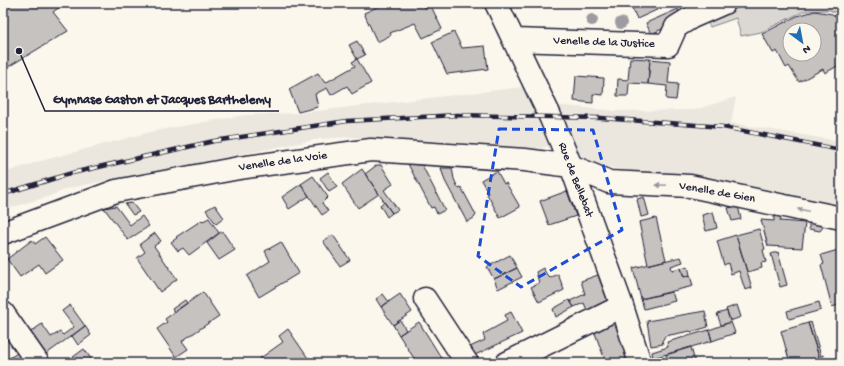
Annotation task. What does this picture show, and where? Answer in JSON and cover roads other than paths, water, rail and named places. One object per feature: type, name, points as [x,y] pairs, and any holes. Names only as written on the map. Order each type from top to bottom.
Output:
[{"type":"street","name":"Rue de Bellebat","points":[[496,3],[550,116],[571,166],[622,306],[640,363]]},
{"type":"street","name":"Venelle de la Justice","points":[[514,40],[668,46],[676,27],[692,17],[724,3]]},
{"type":"street","name":"Venelle de la Voie","points":[[3,233],[116,191],[239,168],[372,150],[525,160],[571,166]]},
{"type":"street","name":"Venelle de Gien","points":[[571,166],[609,182],[690,186],[841,218]]},
{"type":"street","points":[[425,299],[467,363]]},
{"type":"street","points":[[506,363],[622,306]]},
{"type":"street","points":[[3,313],[38,363]]},
{"type":"railway","points":[[3,194],[72,173],[214,141],[347,121],[457,115],[601,118],[723,127],[841,150]]},
{"type":"place","name":"Gymnase Gaston et Jacques Barthelemy","points":[[19,51]]}]
